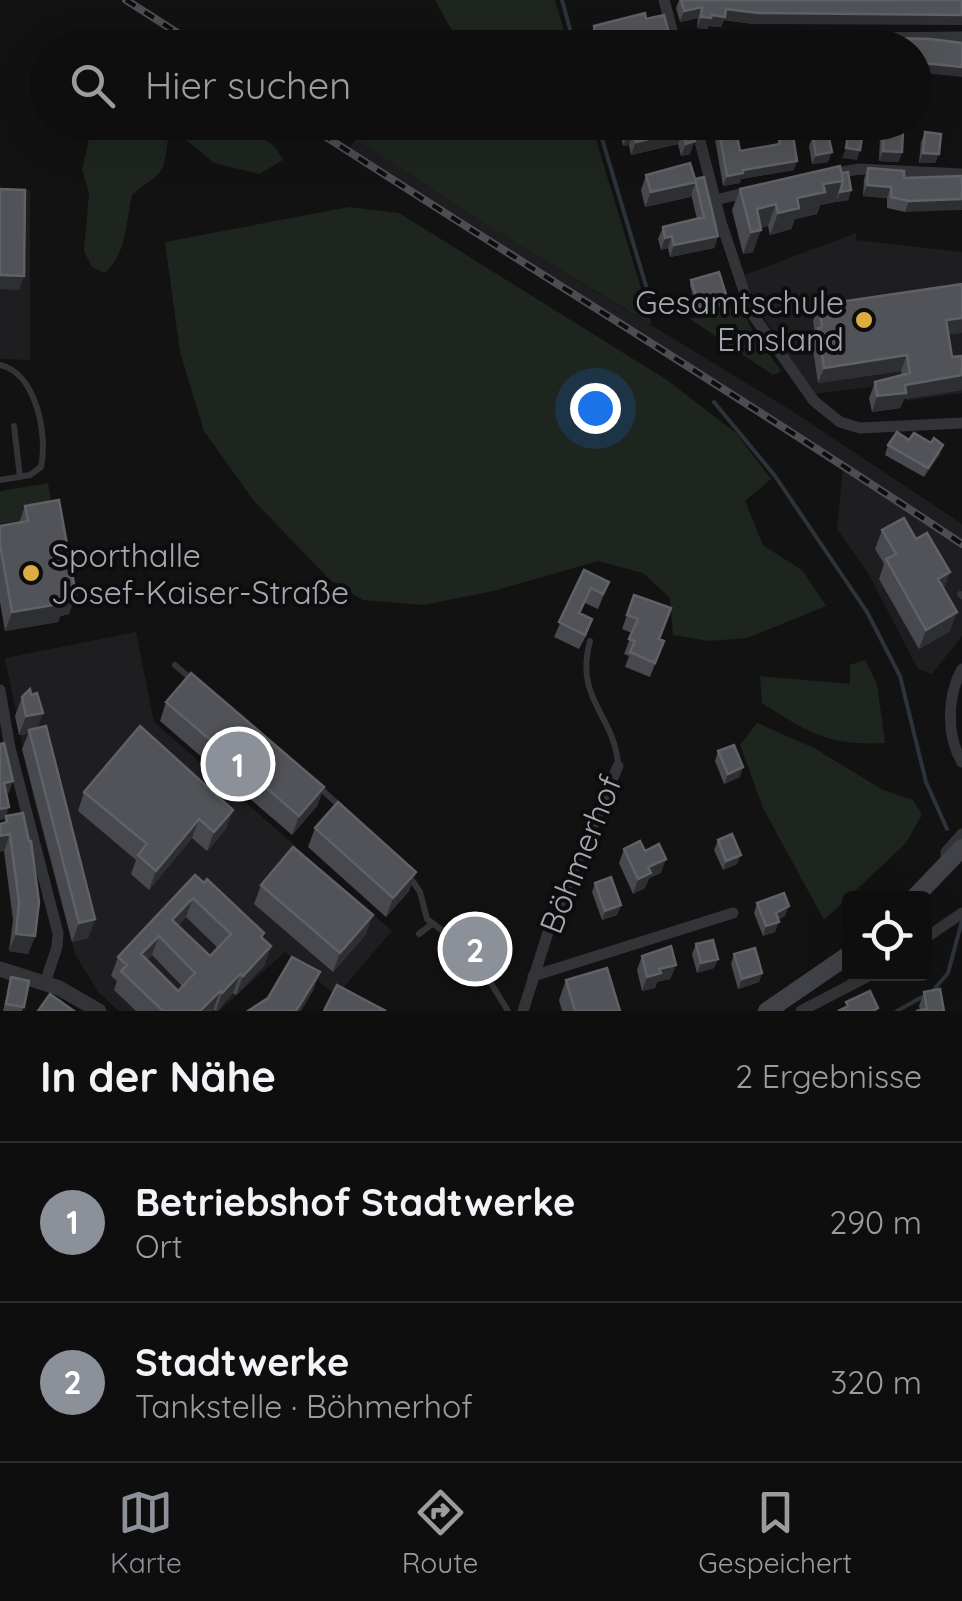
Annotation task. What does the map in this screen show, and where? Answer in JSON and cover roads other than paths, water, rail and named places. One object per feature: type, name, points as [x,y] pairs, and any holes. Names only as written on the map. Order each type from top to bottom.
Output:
[{"type":"main road","points":[[921,891],[962,848]]},
{"type":"main road","points":[[767,1011],[842,959]]},
{"type":"street","points":[[664,0],[672,30]]},
{"type":"street","points":[[932,39],[962,38]]},
{"type":"street","points":[[699,140],[714,200],[751,312],[821,408],[840,422],[860,428],[962,423]]},
{"type":"street","points":[[806,180],[859,169],[962,174]]},
{"type":"street","points":[[714,200],[769,188]]},
{"type":"street","points":[[962,669],[950,702],[960,747],[954,750],[962,762]]},
{"type":"street","points":[[0,690],[5,748],[58,933],[45,982]]},
{"type":"street","name":"Böhmerhof","points":[[522,1011],[550,926],[618,766]]},
{"type":"street","points":[[946,865],[946,852],[962,834]]},
{"type":"street","points":[[534,976],[733,913]]},
{"type":"street","points":[[932,934],[958,916]]},
{"type":"street","points":[[0,970],[45,982],[98,1011]]},
{"type":"street","points":[[801,1011],[859,981]]},
{"type":"lane","points":[[0,365],[18,371],[28,384],[44,452],[41,467],[30,475],[0,480]]},
{"type":"lane","points":[[14,426],[20,476]]},
{"type":"lane","name":"Böhmerhof","points":[[590,641],[585,659],[588,689],[617,747],[618,766]]},
{"type":"lane","points":[[175,666],[203,690]]},
{"type":"lane","points":[[307,776],[345,810]]},
{"type":"lane","points":[[405,870],[420,892],[424,914],[473,954],[508,1011]]},
{"type":"lane","points":[[418,934],[432,924]]},
{"type":"waterway","points":[[562,0],[570,30]]},
{"type":"waterway","points":[[602,140],[652,306]]},
{"type":"waterway","points":[[714,402],[775,476],[867,612],[900,676],[926,782],[947,829]]},
{"type":"waterway","points":[[931,993],[948,973],[962,921]]},
{"type":"waterway","points":[[897,1011],[922,997]]},
{"type":"railway","points":[[126,0],[173,30]]},
{"type":"railway","points":[[331,140],[962,544]]},
{"type":"place","name":"Gesamtschule Emsland","points":[[864,320]]},
{"type":"place","name":"Sporthalle Josef-Kaiser-Straße","points":[[31,573]]},
{"type":"place","name":"Betriebshof Stadtwerke","points":[[238,764]]},
{"type":"place","name":"Stadtwerke","points":[[475,949]]}]
